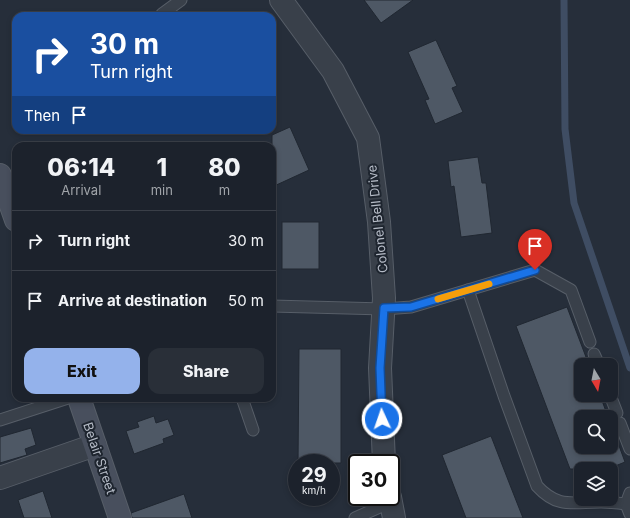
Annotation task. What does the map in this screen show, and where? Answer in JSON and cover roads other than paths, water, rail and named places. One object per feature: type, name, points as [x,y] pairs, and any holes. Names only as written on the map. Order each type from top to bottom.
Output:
[{"type":"main road","points":[[0,175],[12,209]]},
{"type":"main road","name":"Belair Street","points":[[80,402],[120,518]]},
{"type":"street","name":"Colonel Bell Drive","points":[[281,0],[333,71],[368,138],[379,222],[384,298],[380,368],[384,454]]},
{"type":"street","points":[[0,478],[95,445]]},
{"type":"lane","points":[[165,12],[181,0]]},
{"type":"lane","points":[[276,306],[411,307],[535,270],[571,290],[590,342]]},
{"type":"lane","points":[[468,290],[504,396],[537,486],[545,495],[555,500],[569,503],[602,502],[629,504]]},
{"type":"lane","points":[[594,354],[596,358]]},
{"type":"lane","points":[[0,420],[56,402]]},
{"type":"lane","points":[[243,402],[253,430]]},
{"type":"lane","points":[[612,402],[630,449]]},
{"type":"lane","points":[[356,518],[391,506]]},
{"type":"waterway","points":[[564,0],[565,129],[574,203],[630,368]]}]
